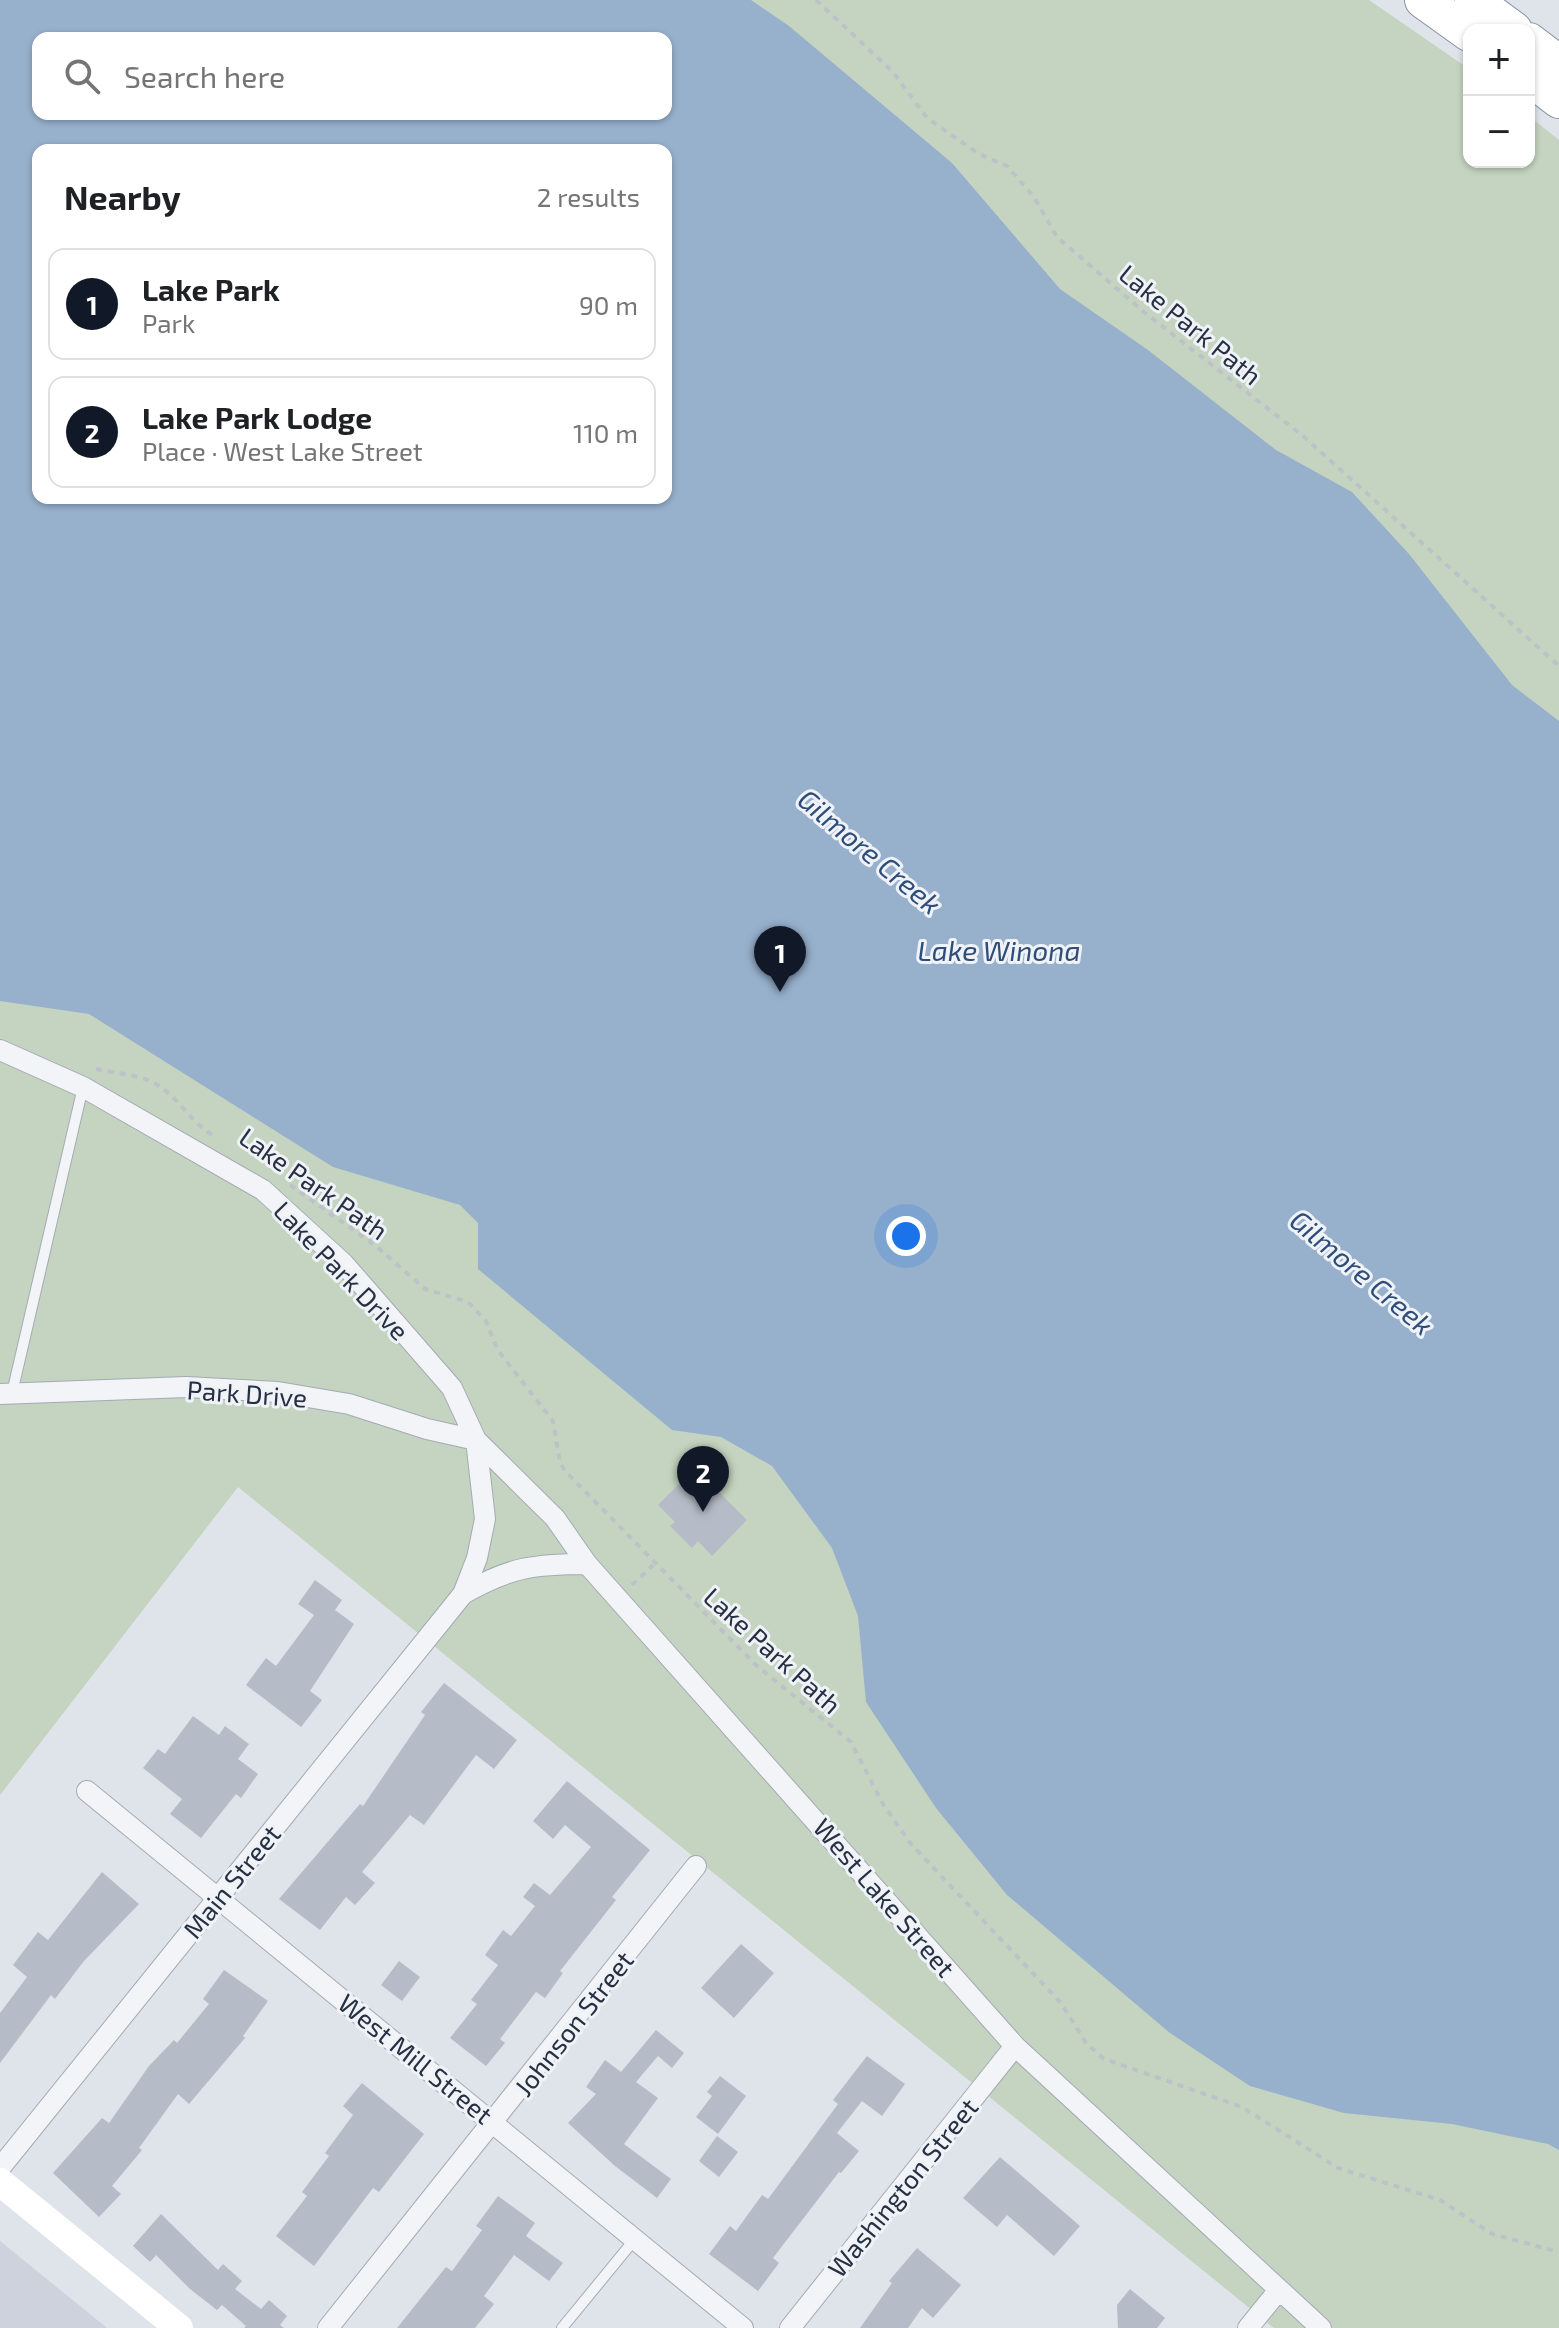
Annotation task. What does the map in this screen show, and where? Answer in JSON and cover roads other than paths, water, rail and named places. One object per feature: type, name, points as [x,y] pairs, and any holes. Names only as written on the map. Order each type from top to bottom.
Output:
[{"type":"highway","points":[[1423,0],[1463,29]]},
{"type":"highway","points":[[1473,0],[1506,24]]},
{"type":"highway","points":[[1535,46],[1559,64]]},
{"type":"highway","points":[[1535,82],[1559,100]]},
{"type":"street","name":"Lake Park Drive","points":[[0,1050],[83,1087],[263,1190],[344,1264],[452,1388],[476,1440]]},
{"type":"street","name":"Park Drive","points":[[6,1393],[186,1387],[278,1392],[349,1404],[427,1429],[476,1440]]},
{"type":"street","name":"West Lake Street","points":[[476,1440],[555,1518],[587,1564],[619,1596],[1015,2046],[1321,2328]]},
{"type":"street","name":"Main Street","points":[[0,2168],[463,1594],[477,1558],[485,1519],[476,1440]]},
{"type":"street","name":"Main Street","points":[[463,1594],[497,1574],[541,1564],[587,1564]]},
{"type":"street","name":"West Mill Street","points":[[87,1791],[743,2328]]},
{"type":"street","name":"Johnson Street","points":[[328,2328],[696,1866]]},
{"type":"street","name":"Washington Street","points":[[790,2328],[1015,2046]]},
{"type":"street","points":[[0,2182],[179,2328]]},
{"type":"street","points":[[1248,2328],[1278,2291]]},
{"type":"lane","name":"Park Drive","points":[[6,1393],[83,1087]]},
{"type":"lane","points":[[562,2328],[635,2239]]},
{"type":"water","name":"Lake Winona","points":[[0,0],[751,0],[789,26],[952,163],[1060,289],[1148,350],[1276,450],[1352,492],[1409,554],[1512,685],[1559,721],[1559,2150],[1548,2144],[1452,2124],[1344,2113],[1250,2086],[1170,2033],[1007,1895],[936,1808],[866,1702],[858,1616],[832,1548],[772,1466],[721,1437],[672,1430],[478,1269],[478,1223],[460,1205],[333,1167],[89,1014],[0,1001]]},
{"type":"place","name":"Lake Park","points":[[780,992]]},
{"type":"place","name":"Lake Park Lodge","points":[[703,1512]]},
{"type":"water label","name":"Gilmore Creek","points":[[870,851]]},
{"type":"water label","name":"Gilmore Creek","points":[[1362,1272]]}]
